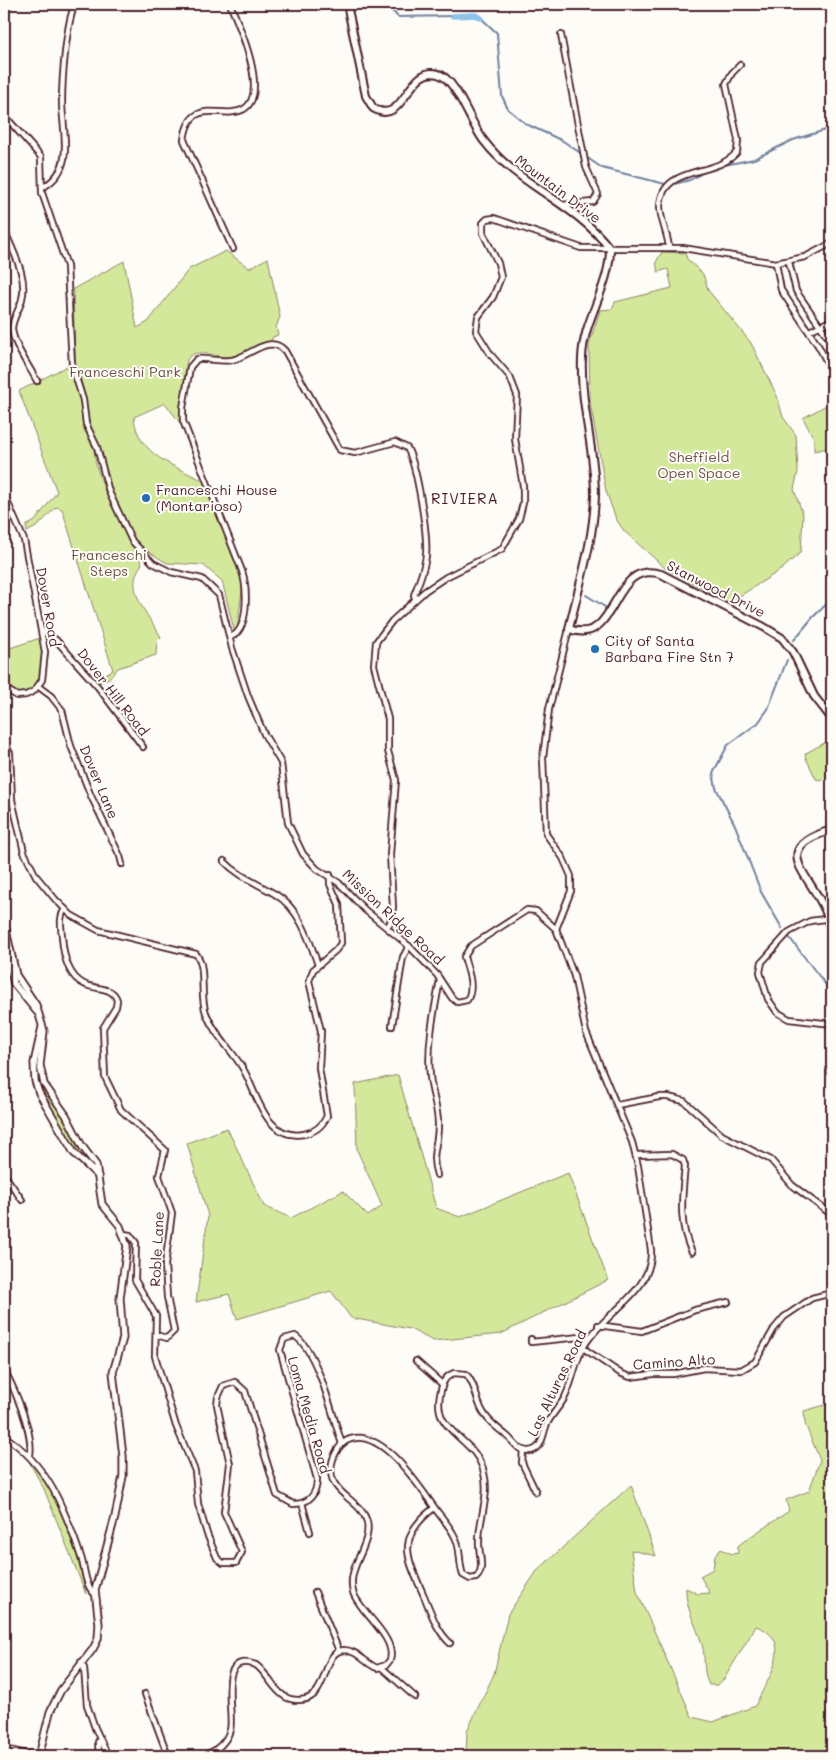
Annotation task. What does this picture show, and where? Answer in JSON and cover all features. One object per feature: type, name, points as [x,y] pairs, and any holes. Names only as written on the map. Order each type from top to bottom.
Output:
[{"type":"main road","name":"Mountain Drive","points":[[347,4],[354,42],[370,106],[378,111],[388,112],[400,104],[421,76],[432,73],[443,75],[452,82],[475,129],[496,157],[514,174],[562,205],[603,239],[610,248]]},
{"type":"main road","points":[[569,629],[584,568],[595,496],[593,469],[584,412],[582,358],[587,331],[608,268],[610,248]]},
{"type":"main road","name":"Stanwood Drive","points":[[569,629],[582,633],[594,629],[631,578],[645,572],[661,574],[782,638],[795,655],[814,696],[832,719]]},
{"type":"main road","points":[[832,830],[806,839],[801,845],[798,857],[800,868],[830,918],[832,956]]},
{"type":"street","points":[[42,186],[46,186],[54,180],[65,156],[66,145],[62,100],[69,19],[75,4]]},
{"type":"street","points":[[230,4],[245,40],[251,63],[253,85],[250,102],[241,110],[208,111],[199,114],[190,122],[184,140],[233,249]]},
{"type":"street","points":[[561,35],[586,167],[598,194],[596,200],[590,202],[562,205]]},
{"type":"street","points":[[669,248],[660,208],[664,190],[674,179],[717,165],[728,160],[737,152],[738,140],[726,84],[732,73],[740,65]]},
{"type":"street","name":"Mission Ridge Road","points":[[4,115],[41,157],[42,186],[45,202],[67,266],[72,365],[83,400],[86,424],[97,447],[109,492],[132,540],[145,557],[161,568],[202,579],[215,588],[222,602],[230,637],[256,716],[282,764],[285,777],[286,811],[292,834],[310,862],[324,874],[330,875],[356,902],[409,946],[440,980],[454,1000],[464,1001],[469,997],[471,991],[464,957],[468,948],[527,910],[536,912],[556,929]]},
{"type":"street","points":[[387,927],[393,906],[390,854],[396,780],[388,751],[388,719],[374,665],[374,652],[379,636],[415,598],[446,577],[502,549],[519,518],[523,503],[523,486],[515,439],[518,403],[516,388],[510,377],[483,344],[476,331],[478,317],[493,297],[501,277],[496,258],[483,233],[483,223],[488,219],[494,218],[581,248],[669,248],[696,250],[776,263],[789,262],[810,255],[832,243]]},
{"type":"street","points":[[4,229],[20,271],[23,287],[22,301],[13,322],[13,334],[37,381]]},
{"type":"street","points":[[789,262],[796,291],[832,343]]},
{"type":"street","points":[[776,263],[781,290],[809,331],[832,372]]},
{"type":"street","points":[[809,331],[832,320]]},
{"type":"street","points":[[230,637],[235,636],[241,628],[246,586],[242,571],[183,421],[190,367],[197,359],[232,360],[268,345],[277,345],[285,351],[340,450],[354,453],[395,442],[407,448],[415,475],[427,544],[425,562],[414,595],[415,598]]},
{"type":"street","name":"Dover Road","points":[[4,494],[24,540],[42,632],[45,652],[39,687]]},
{"type":"street","points":[[556,929],[571,891],[571,876],[563,858],[546,834],[543,758],[549,709],[569,629]]},
{"type":"street","name":"Dover Hill Road","points":[[42,632],[56,640],[98,687],[143,747]]},
{"type":"street","points":[[4,688],[15,696],[23,696],[32,693],[39,687]]},
{"type":"street","name":"Dover Lane","points":[[39,687],[51,696],[62,710],[71,746],[91,796],[118,850],[122,864]]},
{"type":"street","points":[[4,743],[10,753],[12,800],[24,852],[43,885],[65,909],[80,921],[98,930],[196,954],[202,965],[201,989],[204,1005],[216,1033],[242,1067],[256,1101],[265,1115],[279,1128],[292,1134],[306,1134],[315,1130],[327,1116],[319,1068],[322,1031],[309,981],[312,972],[336,950],[342,940],[338,901],[330,884],[330,875]]},
{"type":"street","points":[[224,861],[238,874],[281,898],[295,911],[318,965]]},
{"type":"street","name":"Roble Lane","points":[[65,909],[61,920],[66,961],[80,982],[110,991],[117,1000],[116,1007],[103,1028],[106,1080],[121,1110],[165,1150],[159,1176],[172,1213],[165,1265],[167,1297],[174,1331],[167,1338],[156,1335]]},
{"type":"street","points":[[830,918],[810,922],[789,932],[765,957],[760,972],[768,999],[789,1020],[832,1024]]},
{"type":"street","points":[[4,921],[14,971],[39,1013],[42,1022],[45,1037],[40,1069],[44,1086],[66,1115],[82,1146],[94,1162],[102,1204],[124,1234],[127,1252],[120,1298],[123,1338],[112,1372],[123,1456],[123,1478],[114,1524],[94,1593],[99,1624],[98,1639],[94,1648],[61,1690],[50,1712],[39,1756]]},
{"type":"street","name":"Las Alturas Road","points":[[442,1384],[446,1378],[454,1373],[460,1372],[468,1376],[482,1411],[488,1420],[523,1450],[535,1449],[542,1442],[547,1424],[569,1388],[583,1348],[590,1336],[641,1285],[650,1264],[651,1250],[636,1155],[626,1124],[586,1032],[572,970],[556,929]]},
{"type":"street","points":[[4,946],[6,965],[17,989],[39,1013]]},
{"type":"street","points":[[392,1026],[403,957],[409,946]]},
{"type":"street","points":[[437,1175],[433,1155],[438,1120],[432,1094],[429,1061],[431,1029],[440,980]]},
{"type":"street","points":[[42,1022],[34,1062],[37,1089],[74,1153],[98,1176]]},
{"type":"street","points":[[617,1105],[668,1096],[684,1101],[722,1135],[771,1160],[792,1185],[832,1215]]},
{"type":"street","points":[[636,1155],[672,1154],[683,1160],[685,1166],[682,1208],[687,1242],[692,1252]]},
{"type":"street","points":[[4,1174],[22,1200]]},
{"type":"street","points":[[124,1234],[130,1235],[136,1243],[135,1280],[156,1316],[155,1356],[176,1426],[194,1471],[203,1523],[218,1558],[223,1563],[232,1564],[239,1560],[242,1552],[223,1509],[230,1464],[217,1405],[219,1392],[225,1384],[235,1382],[245,1391],[277,1495],[289,1503],[302,1503],[310,1532]]},
{"type":"street","name":"Camino Alto","points":[[583,1348],[620,1373],[630,1377],[673,1374],[704,1368],[741,1370],[755,1362],[774,1329],[784,1317],[812,1298],[832,1293]]},
{"type":"street","points":[[598,1326],[642,1331],[695,1310],[728,1302]]},
{"type":"street","name":"Loma Media Road","points":[[302,1503],[313,1495],[317,1480],[280,1353],[281,1344],[287,1338],[295,1336],[300,1340],[314,1362],[342,1444]]},
{"type":"street","points":[[531,1338],[531,1342],[590,1336]]},
{"type":"street","points":[[381,1668],[390,1660],[389,1647],[374,1621],[357,1601],[352,1589],[352,1576],[367,1534],[367,1523],[363,1513],[342,1494],[332,1477],[334,1459],[342,1444],[349,1440],[363,1439],[383,1447],[409,1473],[457,1540],[463,1575],[470,1579],[476,1578],[482,1566],[479,1535],[485,1501],[485,1474],[475,1450],[452,1433],[443,1420],[439,1398],[442,1384],[416,1361]]},
{"type":"street","points":[[4,1369],[21,1406],[30,1445],[30,1455]]},
{"type":"street","points":[[4,1436],[30,1455],[50,1484],[79,1551],[89,1587],[94,1593]]},
{"type":"street","points":[[523,1450],[521,1460],[536,1492]]},
{"type":"street","points":[[434,1508],[412,1531],[408,1558],[438,1628],[450,1643]]},
{"type":"street","points":[[315,1592],[339,1651]]},
{"type":"street","points":[[203,1756],[219,1747],[230,1730],[229,1683],[232,1673],[238,1666],[246,1663],[256,1665],[284,1696],[302,1700],[317,1691],[330,1661],[339,1651],[349,1651],[372,1666],[381,1668],[415,1697]]},
{"type":"street","points":[[82,1662],[87,1705],[108,1756]]},
{"type":"street","points":[[145,1694],[168,1756]]},
{"type":"street","points":[[99,1756],[100,1739]]},
{"type":"street","points":[[4,1749],[33,1756]]},
{"type":"green space","name":"Franceschi Park","points":[[226,251],[249,268],[268,258],[280,317],[276,327],[278,335],[273,337],[271,341],[232,356],[222,357],[200,353],[190,356],[187,360],[180,409],[184,428],[165,403],[134,417],[142,441],[150,450],[159,458],[204,481],[243,583],[236,638],[222,581],[203,565],[167,563],[139,546],[110,487],[99,444],[88,419],[86,398],[75,360],[73,289],[124,261],[137,328],[148,322],[189,269]]},
{"type":"green space","name":"Sheffield Open Space","points":[[662,252],[685,253],[687,259],[703,274],[708,290],[751,343],[777,396],[783,417],[796,435],[798,472],[794,489],[803,515],[801,552],[782,569],[729,603],[665,568],[624,531],[616,519],[606,491],[590,402],[589,345],[600,310],[612,309],[615,302],[672,288],[668,269],[658,272],[656,262]]},
{"type":"green space","name":"Franceschi Steps","points":[[69,365],[80,398],[83,427],[94,449],[96,465],[105,491],[142,564],[137,573],[136,592],[144,611],[161,637],[157,641],[156,655],[118,668],[109,678],[99,683],[95,679],[113,670],[62,509],[56,507],[38,526],[27,532],[26,526],[35,521],[57,492],[19,391]]},
{"type":"green space","points":[[832,402],[832,447],[814,451],[814,439],[803,418]]},
{"type":"green space","points":[[40,638],[40,675],[28,693],[19,695],[4,686],[4,650]]},
{"type":"green space","points":[[828,741],[832,743],[832,774],[820,780],[816,779],[805,756],[806,753]]},
{"type":"green space","points":[[43,1037],[38,1063],[41,1083],[65,1120],[77,1146],[93,1166],[73,1149],[60,1122],[40,1091],[35,1067]]},
{"type":"green space","points":[[398,1075],[436,1208],[460,1217],[568,1173],[608,1280],[501,1334],[433,1341],[410,1329],[351,1318],[331,1291],[237,1319],[229,1294],[196,1302],[208,1216],[187,1143],[227,1128],[264,1206],[291,1218],[343,1191],[368,1216],[382,1206],[357,1150],[355,1084]]},
{"type":"green space","points":[[832,1403],[832,1756],[466,1756],[467,1731],[494,1674],[508,1614],[537,1571],[631,1485],[656,1556],[631,1550],[637,1592],[692,1717],[713,1722],[755,1706],[775,1661],[777,1651],[775,1641],[768,1633],[756,1626],[724,1679],[717,1685],[709,1685],[702,1644],[689,1609],[686,1588],[698,1594],[710,1593],[700,1576],[713,1569],[715,1556],[721,1549],[732,1554],[738,1553],[738,1546],[744,1541],[789,1511],[786,1500],[809,1491],[820,1460],[805,1424],[804,1411]]},
{"type":"green space","points":[[26,1456],[47,1486],[64,1521],[77,1558],[86,1594],[44,1489]]},
{"type":"waterway","points":[[386,4],[398,17],[453,16]]},
{"type":"waterway","points":[[453,16],[475,15],[481,18]]},
{"type":"waterway","points":[[481,18],[497,33],[502,96],[508,109],[526,124],[563,141],[602,168],[669,185]]},
{"type":"waterway","points":[[720,166],[754,159],[793,140],[832,128]]},
{"type":"waterway","points":[[674,184],[690,180],[708,170]]},
{"type":"waterway","points":[[586,595],[605,607],[605,610]]},
{"type":"waterway","points":[[794,640],[813,617],[832,599]]},
{"type":"waterway","points":[[782,928],[761,892],[735,825],[716,788],[713,773],[728,745],[758,723],[768,709],[787,660]]},
{"type":"waterway","points":[[789,937],[829,989],[832,990]]},
{"type":"place","name":"Franceschi House (Montarioso)","points":[[146,498]]},
{"type":"place","name":"City of Santa Barbara Fire Stn 7","points":[[595,649]]},
{"type":"district","name":"RIVIERA","points":[[465,499]]}]
